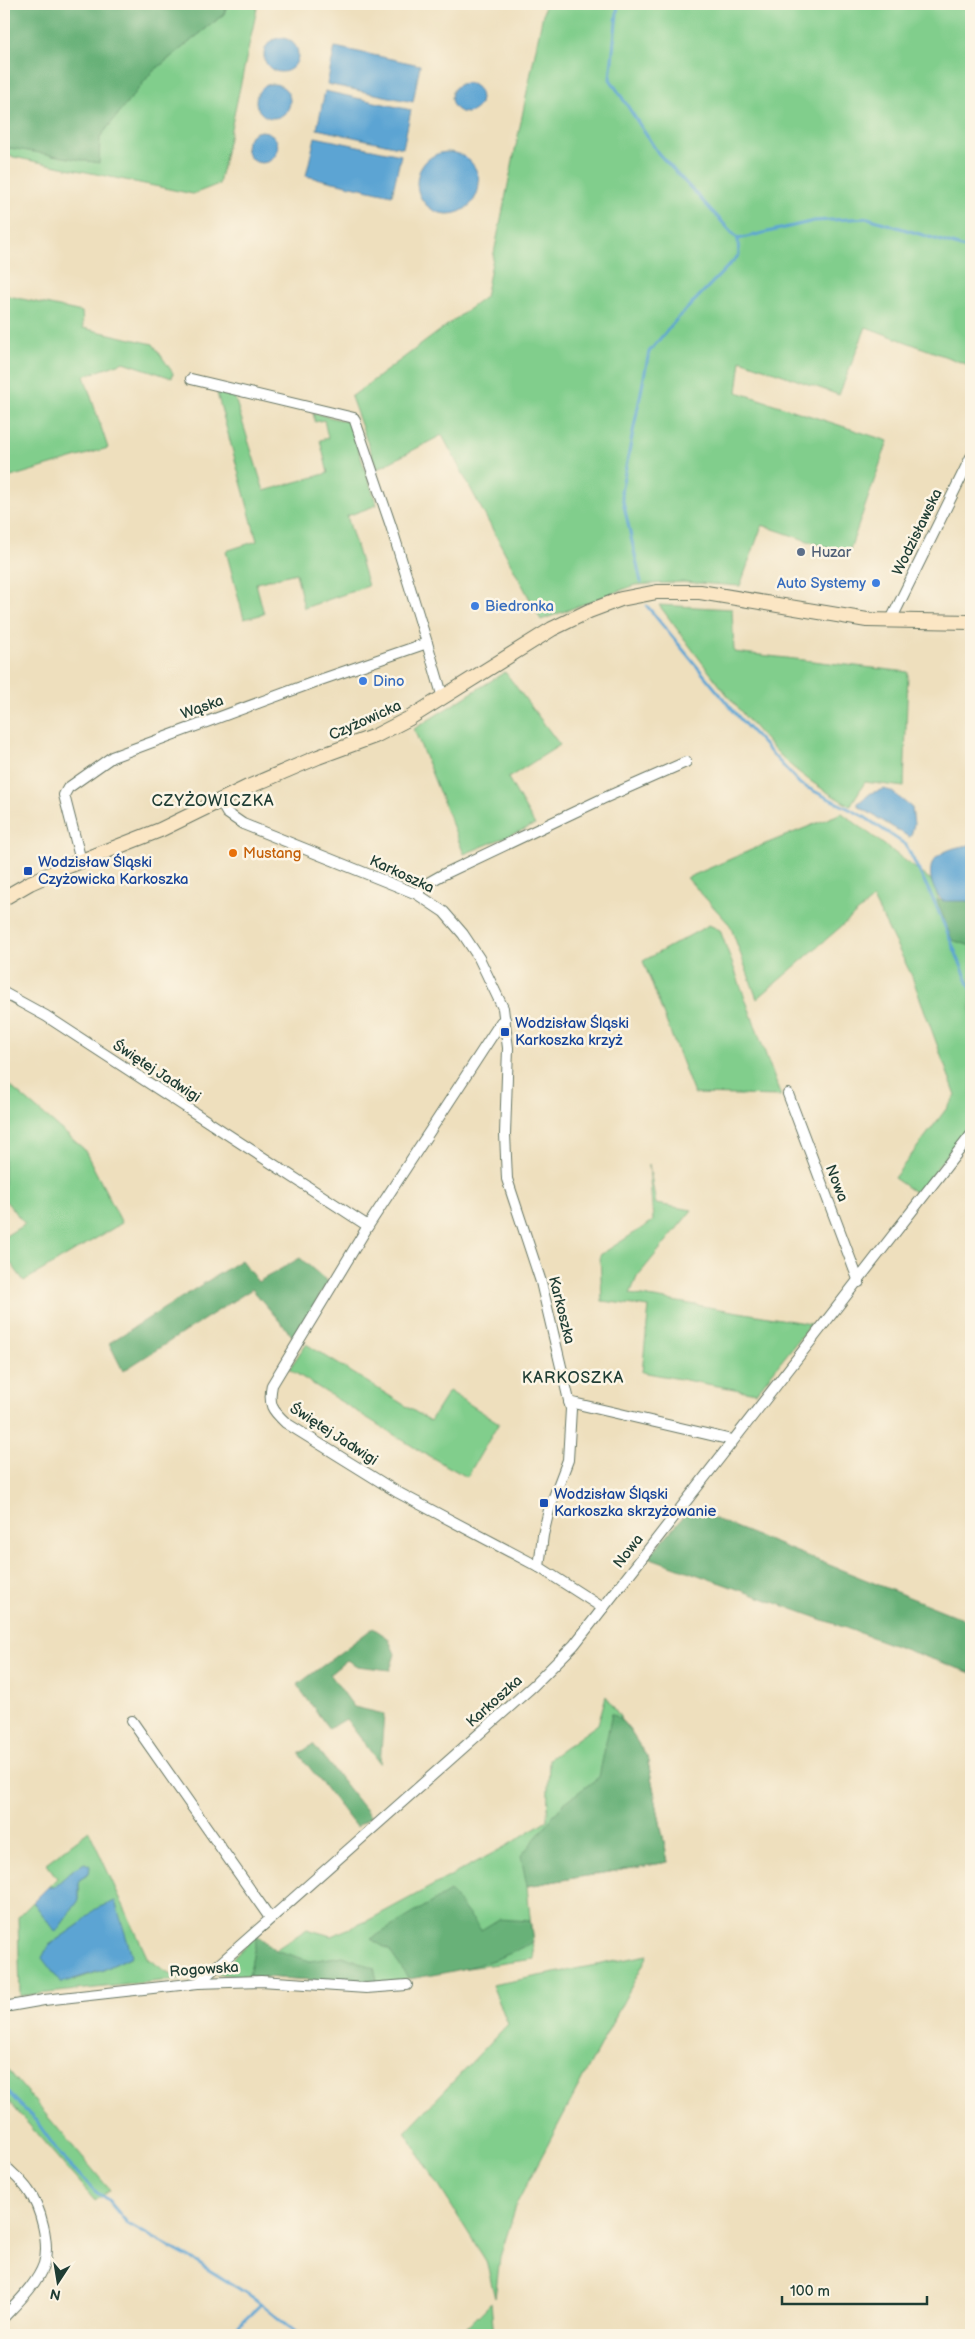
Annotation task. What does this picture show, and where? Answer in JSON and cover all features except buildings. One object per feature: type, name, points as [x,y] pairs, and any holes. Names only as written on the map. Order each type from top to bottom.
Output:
[{"type":"street","points":[[191,380],[354,418],[391,526],[442,698]]},
{"type":"street","name":"Wodzisławska","points":[[890,622],[971,456]]},
{"type":"street","name":"Czyżowicka","points":[[4,898],[30,882],[160,830],[318,757],[375,736],[442,698],[552,629],[589,611],[621,599],[658,592],[700,592],[840,616],[890,622]]},
{"type":"street","points":[[890,622],[971,622]]},
{"type":"street","name":"Wąska","points":[[81,861],[64,795],[68,788],[112,757],[320,680],[427,643]]},
{"type":"street","points":[[417,894],[426,884],[442,875],[602,799],[686,762]]},
{"type":"street","name":"Karkoszka","points":[[220,801],[228,813],[243,824],[417,894],[444,912],[464,934],[491,982],[505,1019],[508,1048],[505,1134],[507,1179],[541,1282],[569,1402],[571,1426],[568,1460],[542,1535],[539,1567]]},
{"type":"street","name":"Świętej Jadwigi","points":[[4,993],[46,1016],[368,1226]]},
{"type":"street","name":"Świętej Jadwigi","points":[[505,1019],[500,1022],[368,1226],[272,1386],[269,1400],[274,1412],[286,1423],[397,1492],[539,1567]]},
{"type":"street","name":"Nowa","points":[[788,1094],[859,1282]]},
{"type":"street","name":"Nowa","points":[[603,1608],[732,1440],[859,1282],[971,1135]]},
{"type":"street","points":[[569,1402],[732,1440]]},
{"type":"street","points":[[539,1567],[603,1608]]},
{"type":"street","name":"Karkoszka","points":[[198,1983],[533,1686],[574,1645],[603,1608]]},
{"type":"street","points":[[132,1721],[270,1918]]},
{"type":"street","name":"Rogowska","points":[[4,2007],[44,2000],[198,1983],[261,1981],[366,1988],[407,1986]]},
{"type":"street","points":[[4,2165],[29,2191],[42,2221],[46,2242],[44,2264],[32,2285],[4,2317]]},
{"type":"green space","points":[[4,4],[228,4],[224,14],[151,73],[100,137],[99,163],[10,148],[4,149]]},
{"type":"green space","points":[[228,4],[258,4],[219,184],[193,194],[4,155],[4,149],[100,137],[151,73],[224,14]]},
{"type":"green space","points":[[545,4],[971,4],[971,366],[866,327],[839,395],[741,360],[737,392],[888,441],[848,555],[762,525],[740,586],[683,582],[635,585],[541,620],[442,435],[377,469],[351,397],[485,297]]},
{"type":"green space","points":[[4,295],[82,312],[83,328],[153,344],[173,373],[172,378],[124,362],[84,376],[108,448],[4,479]]},
{"type":"green space","points":[[217,393],[234,395],[264,491],[328,473],[320,440],[328,438],[324,420],[315,422],[313,413],[349,422],[377,505],[347,516],[368,586],[304,608],[296,573],[256,583],[264,614],[244,619],[226,551],[257,541]]},
{"type":"green space","points":[[659,605],[732,609],[734,652],[908,672],[904,787],[865,782],[850,806],[809,780],[787,762],[752,725]]},
{"type":"green space","points":[[505,672],[560,745],[508,778],[535,825],[464,854],[414,729]]},
{"type":"green space","points":[[842,813],[931,880],[954,938],[971,941],[971,1123],[917,1194],[894,1178],[956,1096],[911,974],[873,899],[757,999],[730,925],[687,878]]},
{"type":"green space","points":[[937,900],[971,901],[971,946],[952,940]]},
{"type":"green space","points":[[709,925],[720,930],[781,1096],[694,1094],[643,961]]},
{"type":"green space","points":[[4,1081],[84,1149],[122,1223],[24,1281],[4,1254],[4,1237],[25,1224],[4,1199]]},
{"type":"green space","points":[[649,1164],[656,1204],[692,1210],[637,1277],[630,1294],[811,1324],[756,1393],[642,1372],[649,1307],[602,1301],[600,1255],[653,1221]]},
{"type":"green space","points":[[300,1258],[328,1282],[294,1338],[252,1289],[123,1371],[109,1343],[241,1260],[258,1282]]},
{"type":"green space","points":[[306,1344],[430,1421],[449,1391],[499,1423],[467,1477],[420,1451],[289,1369]]},
{"type":"green space","points":[[690,1509],[971,1622],[971,1673],[648,1557]]},
{"type":"green space","points":[[373,1628],[388,1638],[395,1654],[390,1670],[357,1666],[347,1660],[330,1674],[354,1707],[384,1714],[380,1764],[346,1719],[329,1729],[297,1685]]},
{"type":"green space","points":[[606,1696],[647,1757],[668,1862],[527,1886],[534,1959],[453,1970],[378,1984],[216,1974],[257,1935],[275,1950],[307,1929],[331,1936],[367,1921],[508,1845],[547,1820],[549,1759],[598,1724]]},
{"type":"green space","points":[[612,1713],[625,1723],[647,1757],[668,1862],[527,1886],[521,1856],[564,1803],[599,1777]]},
{"type":"green space","points":[[313,1744],[371,1817],[356,1827],[299,1754]]},
{"type":"green space","points":[[89,1831],[148,1959],[175,1977],[202,1970],[199,1974],[189,1978],[20,1996],[18,1917],[33,1902],[56,1931],[79,1900],[79,1880],[89,1874],[85,1863],[75,1868],[54,1887],[48,1887],[57,1878],[46,1863]],"holes":[[[94,1910],[132,1956],[103,1970],[74,1980],[48,1946],[81,1923]]]},
{"type":"green space","points":[[450,1891],[481,1930],[499,1919],[530,1921],[533,1942],[487,1962],[409,1979],[389,1950],[371,1939]]},
{"type":"green space","points":[[257,1935],[275,1950],[310,1961],[343,1956],[374,1968],[378,1984],[249,1976]]},
{"type":"green space","points":[[648,1955],[517,2203],[500,2257],[495,2298],[486,2261],[405,2132],[508,2024],[492,1985]]},
{"type":"green space","points":[[4,2065],[110,2190],[95,2201],[4,2096]]},
{"type":"green space","points":[[491,2303],[494,2335],[459,2335]]},
{"type":"water","points":[[281,38],[288,39],[293,43],[297,48],[297,62],[293,67],[288,71],[281,72],[274,71],[269,67],[265,62],[264,55],[265,48],[269,43],[274,39]]},
{"type":"water","points":[[335,47],[420,65],[413,102],[327,84]]},
{"type":"water","points":[[466,83],[477,87],[481,98],[477,109],[466,113],[455,109],[451,98],[455,87]]},
{"type":"water","points":[[273,84],[285,89],[290,101],[285,113],[273,118],[261,113],[256,101],[261,89]]},
{"type":"water","points":[[325,91],[411,110],[403,148],[317,129]]},
{"type":"water","points":[[262,131],[268,132],[273,136],[277,141],[277,153],[273,158],[268,162],[262,163],[256,162],[251,158],[247,153],[246,147],[247,141],[251,136],[256,132]]},
{"type":"water","points":[[315,137],[401,155],[392,195],[306,176]]},
{"type":"water","points":[[448,152],[460,155],[470,161],[476,171],[479,183],[476,195],[470,205],[460,211],[448,214],[436,211],[426,205],[420,195],[417,183],[420,171],[426,161],[436,155]]},
{"type":"water","points":[[884,789],[891,791],[912,808],[914,824],[911,836],[909,837],[858,806],[858,803],[871,793]]},
{"type":"water","points":[[971,845],[971,901],[943,901],[936,892],[931,879],[931,866],[934,860],[949,850]]},
{"type":"water","points":[[85,1863],[90,1866],[89,1874],[79,1880],[79,1900],[56,1932],[33,1902],[48,1887],[54,1887],[75,1868]]},
{"type":"water","points":[[115,1901],[132,1956],[103,1970],[61,1983],[42,1958],[48,1946],[81,1923],[94,1910]]},
{"type":"waterway","points":[[618,4],[610,79],[658,153],[738,239],[739,255],[676,320],[649,352],[621,492],[641,582]]},
{"type":"waterway","points":[[738,239],[814,221],[868,218],[971,250]]},
{"type":"waterway","points":[[647,606],[741,720],[800,784],[863,816],[906,845],[935,903],[971,989]]},
{"type":"waterway","points":[[4,2088],[37,2122],[61,2156],[96,2192],[108,2200],[128,2224],[188,2257],[254,2298],[299,2335]]},
{"type":"waterway","points":[[229,2335],[261,2304]]},
{"type":"place","name":"Huzar","points":[[801,552]]},
{"type":"place","name":"Auto Systemy","points":[[876,583]]},
{"type":"place","name":"Biedronka","points":[[475,606]]},
{"type":"place","name":"Dino","points":[[363,681]]},
{"type":"place","name":"Mustang","points":[[233,853]]},
{"type":"place","name":"Wodzisław Śląski Czyżowicka Karkoszka","points":[[28,871]]},
{"type":"place","name":"Wodzisław Śląski Karkoszka krzyż","points":[[505,1032]]},
{"type":"place","name":"Wodzisław Śląski Karkoszka skrzyżowanie","points":[[544,1503]]},
{"type":"district","name":"CZYŻOWICZKA","points":[[213,800]]},
{"type":"district","name":"KARKOSZKA","points":[[573,1377]]}]
